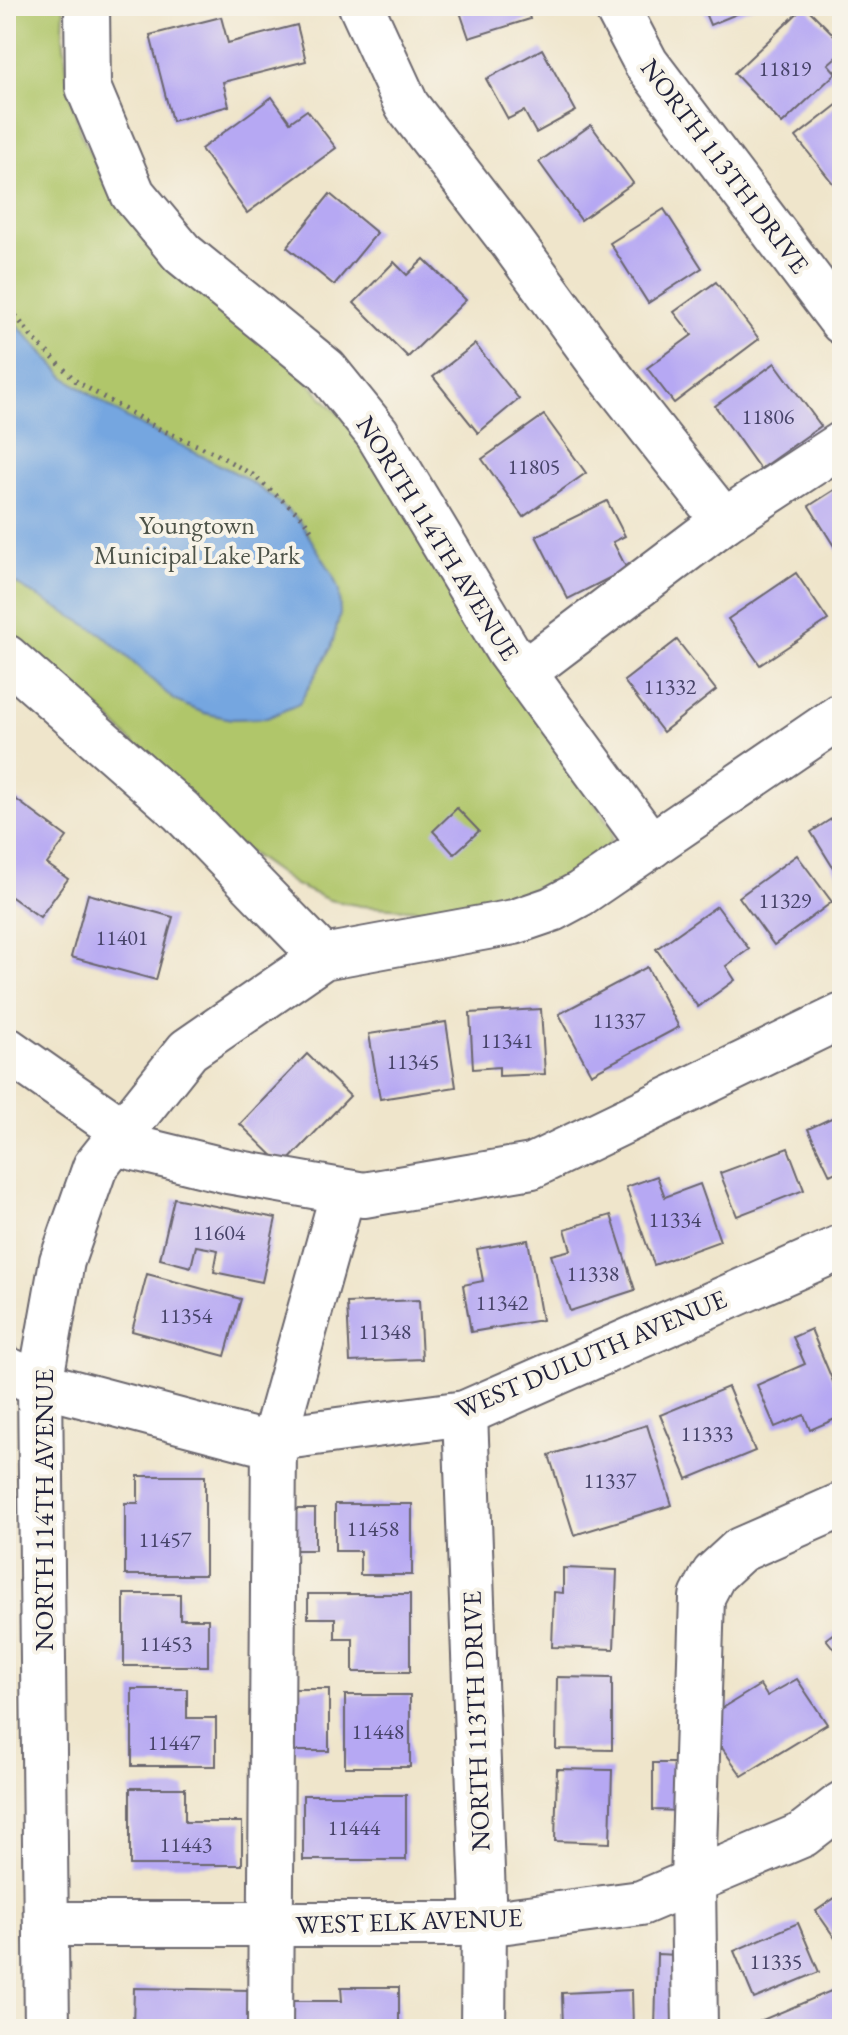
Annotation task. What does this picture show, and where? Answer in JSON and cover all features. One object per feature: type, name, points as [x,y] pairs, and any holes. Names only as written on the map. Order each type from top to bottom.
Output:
[{"type":"street","name":"NORTH 114TH AVENUE","points":[[87,6],[88,87],[133,194],[182,253],[326,370],[377,433],[523,673],[651,846]]},
{"type":"street","points":[[361,6],[407,106],[605,370],[724,521]]},
{"type":"street","name":"NORTH 113TH DRIVE","points":[[616,6],[646,63],[842,322]]},
{"type":"street","points":[[523,673],[724,521],[842,444]]},
{"type":"street","points":[[6,657],[181,811],[323,957],[514,922],[552,909],[580,894],[842,715]]},
{"type":"street","name":"NORTH 114TH AVENUE","points":[[47,2029],[47,1924],[24,1673],[23,1377],[95,1167],[188,1050],[323,957]]},
{"type":"street","points":[[6,1049],[118,1137],[228,1171],[364,1195],[532,1166],[842,1016]]},
{"type":"street","points":[[270,2029],[274,1439],[343,1192]]},
{"type":"street","name":"WEST DULUTH AVENUE","points":[[23,1377],[255,1441],[465,1413],[842,1247]]},
{"type":"street","name":"NORTH 113TH DRIVE","points":[[465,1413],[484,1924],[483,2029]]},
{"type":"street","points":[[695,2029],[693,1881],[702,1597],[714,1574],[740,1550],[842,1505]]},
{"type":"street","name":"WEST ELK AVENUE","points":[[47,1924],[484,1924],[641,1903],[802,1835],[842,1804]]},
{"type":"path","points":[[6,303],[31,336],[77,382],[155,427],[213,452],[253,475],[282,498],[314,534]]},
{"type":"green space","name":"Youngtown Municipal Lake Park","points":[[6,6],[64,6],[63,34],[69,89],[81,134],[105,184],[290,363],[351,427],[612,829],[612,839],[604,855],[567,876],[495,903],[420,910],[361,906],[329,900],[295,885],[219,831],[98,707],[59,672],[6,635]]},
{"type":"water","points":[[6,313],[66,378],[128,419],[242,476],[300,522],[332,573],[339,591],[340,614],[331,648],[299,704],[267,718],[231,719],[204,713],[175,701],[102,634],[6,578]]},
{"type":"building","points":[[458,6],[526,6],[530,19],[469,38]]},
{"type":"building","points":[[702,6],[756,6],[710,25]]},
{"type":"building","points":[[805,6],[842,43],[842,52],[828,64],[836,73],[782,124],[734,73]]},
{"type":"building","points":[[221,17],[228,43],[297,25],[306,61],[223,82],[229,106],[172,121],[150,35]]},
{"type":"building","points":[[542,49],[576,111],[536,133],[524,111],[508,119],[486,79]]},
{"type":"building","points":[[272,97],[290,122],[307,110],[336,148],[247,213],[201,149]]},
{"type":"building","points":[[838,104],[842,108],[840,192],[796,137]]},
{"type":"building","points":[[591,125],[633,183],[581,220],[539,162]]},
{"type":"building","points":[[330,194],[377,233],[334,285],[287,247]]},
{"type":"building","points":[[664,209],[702,268],[648,303],[610,243]]},
{"type":"building","points":[[424,259],[466,300],[408,357],[354,303],[394,262],[407,275]]},
{"type":"building","points":[[716,282],[759,339],[674,403],[647,368],[692,335],[674,312]]},
{"type":"building","points":[[475,344],[519,399],[478,433],[433,377]]},
{"type":"building","points":[[775,363],[821,426],[760,469],[715,406]]},
{"type":"building","points":[[544,415],[586,473],[523,517],[482,459]]},
{"type":"building","points":[[842,485],[842,559],[809,506]]},
{"type":"building","points":[[607,501],[625,536],[613,542],[627,569],[568,599],[536,536]]},
{"type":"building","points":[[796,573],[828,620],[760,665],[728,619]]},
{"type":"building","points":[[677,640],[716,690],[663,732],[624,681]]},
{"type":"building","points":[[6,792],[67,837],[47,864],[68,879],[40,917],[6,893]]},
{"type":"building","points":[[457,808],[479,831],[454,854],[433,831]]},
{"type":"building","points":[[842,812],[842,882],[811,832]]},
{"type":"building","points":[[797,855],[832,902],[774,945],[739,897]]},
{"type":"building","points":[[88,894],[173,917],[156,980],[71,957]]},
{"type":"building","points":[[717,906],[749,949],[726,966],[735,980],[698,1007],[656,949]]},
{"type":"building","points":[[647,967],[679,1027],[591,1074],[559,1014]]},
{"type":"building","points":[[541,1009],[545,1074],[499,1076],[499,1067],[473,1069],[470,1013]]},
{"type":"building","points":[[446,1022],[456,1087],[380,1099],[369,1034]]},
{"type":"building","points":[[307,1054],[350,1096],[283,1166],[240,1124]]},
{"type":"building","points":[[842,1113],[842,1169],[830,1175],[808,1129]]},
{"type":"building","points":[[788,1148],[804,1190],[737,1216],[720,1173]]},
{"type":"building","points":[[657,1176],[665,1197],[700,1184],[720,1241],[654,1265],[626,1187]]},
{"type":"building","points":[[174,1198],[276,1218],[262,1282],[214,1272],[218,1250],[196,1246],[191,1267],[160,1259]]},
{"type":"building","points":[[611,1215],[635,1290],[570,1311],[551,1255],[571,1250],[565,1229]]},
{"type":"building","points":[[528,1240],[542,1320],[471,1332],[463,1285],[483,1281],[477,1249]]},
{"type":"building","points":[[147,1274],[241,1299],[225,1356],[132,1331]]},
{"type":"building","points":[[419,1300],[422,1359],[350,1362],[347,1303]]},
{"type":"building","points":[[811,1329],[842,1403],[842,1416],[810,1430],[804,1415],[775,1427],[757,1385],[805,1364],[793,1337]]},
{"type":"building","points":[[728,1387],[755,1451],[687,1479],[660,1415]]},
{"type":"building","points":[[647,1425],[672,1505],[574,1535],[549,1455]]},
{"type":"building","points":[[138,1476],[205,1476],[205,1575],[125,1575],[125,1503],[138,1503]]},
{"type":"building","points":[[335,1504],[412,1504],[412,1575],[360,1575],[360,1551],[335,1551]]},
{"type":"building","points":[[287,1509],[315,1509],[315,1550],[287,1550]]},
{"type":"building","points":[[563,1568],[617,1570],[614,1649],[552,1647],[554,1592],[563,1593]]},
{"type":"building","points":[[124,1594],[180,1594],[180,1619],[208,1619],[208,1666],[124,1666]]},
{"type":"building","points":[[308,1594],[410,1594],[410,1672],[353,1672],[353,1639],[335,1639],[335,1618],[308,1618]]},
{"type":"building","points":[[842,1627],[842,1659],[826,1639]]},
{"type":"building","points":[[557,1677],[612,1678],[612,1750],[556,1749]]},
{"type":"building","points":[[797,1679],[827,1724],[742,1776],[720,1745],[718,1711],[760,1685],[767,1696]]},
{"type":"building","points":[[132,1689],[187,1689],[187,1718],[216,1718],[216,1766],[132,1766]]},
{"type":"building","points":[[291,1689],[329,1689],[329,1751],[291,1751]]},
{"type":"building","points":[[345,1695],[410,1695],[410,1767],[345,1767]]},
{"type":"building","points":[[653,1763],[683,1763],[683,1811],[653,1810]]},
{"type":"building","points":[[557,1769],[612,1770],[610,1843],[555,1841]]},
{"type":"building","points":[[130,1788],[185,1788],[185,1822],[242,1822],[242,1865],[130,1865]]},
{"type":"building","points":[[303,1795],[406,1795],[406,1860],[303,1860]]},
{"type":"building","points":[[842,1893],[842,1948],[816,1911]]},
{"type":"building","points":[[798,1923],[819,1972],[754,1999],[734,1951]]},
{"type":"building","points":[[657,1954],[678,1955],[677,2029],[655,2029]]},
{"type":"building","points":[[341,1987],[399,1987],[399,2029],[281,2029],[281,2001],[342,2001]]},
{"type":"building","points":[[134,1988],[251,1990],[250,2029],[133,2029]]},
{"type":"building","points":[[838,1988],[842,1998],[842,2029],[764,2029],[760,2021]]},
{"type":"building","points":[[632,1990],[633,2029],[563,2029],[562,1993]]}]
